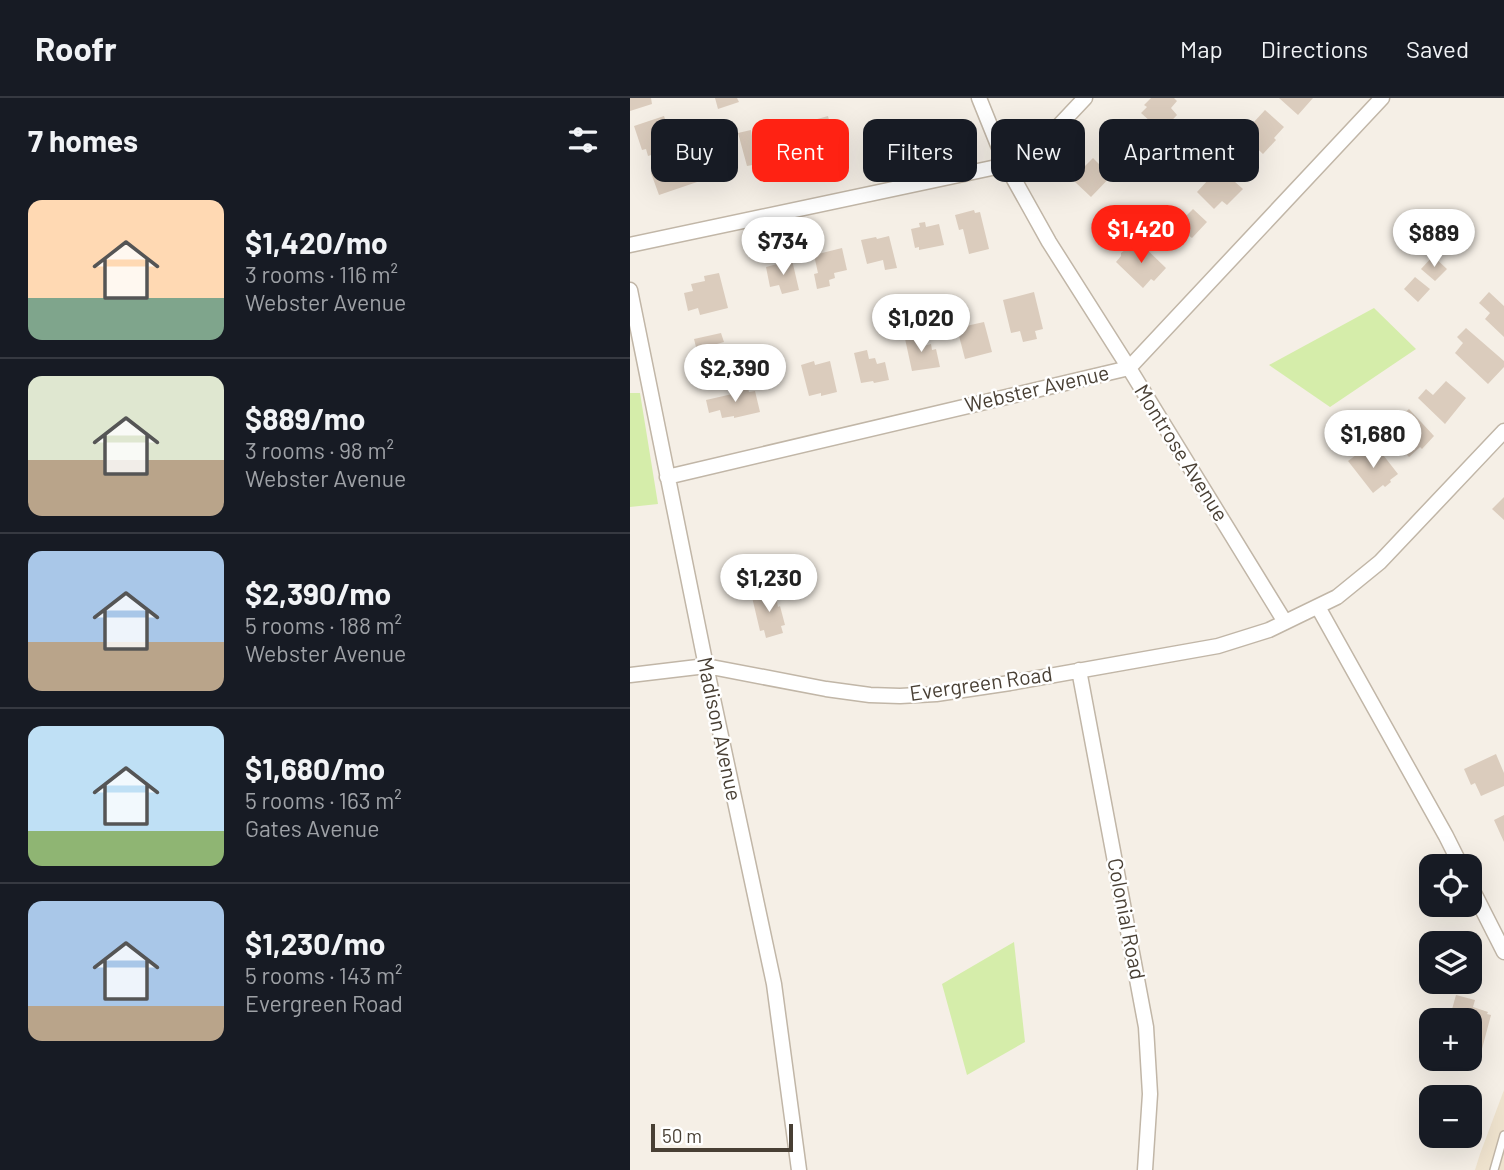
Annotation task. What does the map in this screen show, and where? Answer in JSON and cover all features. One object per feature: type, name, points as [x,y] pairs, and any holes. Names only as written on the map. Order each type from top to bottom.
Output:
[{"type":"street","name":"Montrose Avenue","points":[[979,98],[991,128]]},
{"type":"street","points":[[1065,119],[1085,98]]},
{"type":"street","name":"Webster Avenue","points":[[667,477],[1129,368],[1382,98]]},
{"type":"street","points":[[630,245],[991,168]]},
{"type":"street","name":"Montrose Avenue","points":[[1015,182],[1049,242],[1286,622]]},
{"type":"street","name":"Madison Avenue","points":[[630,290],[774,984],[799,1170]]},
{"type":"street","name":"Evergreen Road","points":[[630,675],[706,666],[826,689],[900,696],[1010,683],[1219,646],[1269,630],[1337,597],[1380,562],[1504,431]]},
{"type":"street","points":[[1318,607],[1455,854]]},
{"type":"street","name":"Colonial Road","points":[[1079,670],[1146,1027],[1150,1094],[1145,1170]]},
{"type":"street","points":[[1482,909],[1504,952]]},
{"type":"lane","points":[[1494,1170],[1504,1135]]},
{"type":"shaded area","points":[[1504,1090],[1504,1170],[1475,1170],[1480,1154]]},
{"type":"green space","points":[[1374,308],[1416,349],[1330,407],[1269,365]]},
{"type":"green space","points":[[630,393],[640,393],[658,504],[630,507]]},
{"type":"green space","points":[[1014,942],[1025,1042],[967,1075],[942,984]]},
{"type":"building","points":[[630,98],[651,98],[652,104],[630,111]]},
{"type":"building","points":[[715,98],[737,98],[739,102],[718,109]]},
{"type":"building","points":[[1151,98],[1174,98],[1177,101],[1171,108],[1177,115],[1173,119],[1148,119],[1141,113],[1147,107],[1144,105]]},
{"type":"building","points":[[1279,98],[1313,98],[1298,115]]},
{"type":"building","points":[[1265,110],[1284,127],[1263,154],[1259,150],[1259,119],[1257,119]]},
{"type":"building","points":[[651,120],[651,155],[648,156],[646,149],[642,150],[634,126]]},
{"type":"building","points":[[751,130],[752,165],[747,166],[738,133]]},
{"type":"building","points":[[1093,158],[1099,164],[1099,182],[1105,182],[1091,197],[1075,182],[1085,182],[1085,166]]},
{"type":"building","points":[[654,182],[697,182],[659,195]]},
{"type":"building","points":[[1206,182],[1235,182],[1243,189],[1227,205],[1222,201],[1214,209],[1197,192]]},
{"type":"building","points":[[1193,209],[1207,222],[1192,238],[1188,235],[1177,248],[1155,227],[1164,218],[1170,223],[1178,213],[1184,218]]},
{"type":"building","points":[[974,210],[975,213],[980,212],[989,249],[969,254],[963,229],[959,230],[955,215]]},
{"type":"building","points":[[925,222],[926,227],[939,224],[944,245],[919,250],[919,247],[915,248],[911,229],[920,227],[919,223]]},
{"type":"building","points":[[889,236],[897,268],[885,270],[883,260],[867,264],[861,240]]},
{"type":"building","points":[[1138,241],[1166,268],[1143,288],[1116,262],[1121,253],[1129,251]]},
{"type":"building","points":[[842,248],[847,270],[834,273],[835,278],[829,280],[830,286],[817,289],[814,274],[818,273],[814,255]]},
{"type":"building","points":[[1433,256],[1447,269],[1435,281],[1421,269]]},
{"type":"building","points":[[792,260],[799,290],[782,294],[779,285],[770,287],[766,267]]},
{"type":"building","points":[[719,273],[728,308],[700,315],[698,308],[688,311],[684,293],[693,291],[691,284],[705,281],[704,276]]},
{"type":"building","points":[[1415,277],[1430,289],[1418,302],[1404,289]]},
{"type":"building","points":[[1034,292],[1043,329],[1035,331],[1037,339],[1023,342],[1020,331],[1011,333],[1003,300]]},
{"type":"building","points":[[1489,292],[1504,306],[1504,337],[1485,319],[1490,313],[1479,303]]},
{"type":"building","points":[[984,322],[992,352],[965,359],[957,328]]},
{"type":"building","points":[[1466,328],[1504,361],[1504,367],[1488,384],[1455,353],[1463,343],[1457,337]]},
{"type":"building","points":[[916,331],[920,347],[931,344],[932,350],[936,349],[940,367],[912,371],[904,334]]},
{"type":"building","points":[[721,333],[724,342],[717,344],[724,371],[704,376],[701,368],[696,369],[692,352],[697,351],[694,339]]},
{"type":"building","points":[[867,350],[869,359],[875,358],[877,364],[885,362],[889,380],[861,383],[854,353]]},
{"type":"building","points":[[814,361],[815,365],[830,361],[837,392],[809,396],[801,365]]},
{"type":"building","points":[[1446,381],[1466,398],[1445,424],[1418,398],[1426,389],[1433,395]]},
{"type":"building","points":[[748,388],[749,392],[755,391],[760,412],[734,418],[722,418],[720,410],[709,413],[706,400]]},
{"type":"building","points":[[1409,409],[1434,436],[1422,449],[1420,447],[1409,457],[1386,429]]},
{"type":"building","points":[[1364,449],[1371,458],[1380,451],[1398,474],[1385,487],[1383,485],[1373,493],[1348,461]]},
{"type":"building","points":[[1504,497],[1504,520],[1492,509]]},
{"type":"building","points":[[775,591],[785,625],[781,626],[783,633],[766,638],[764,630],[760,631],[752,597]]},
{"type":"building","points":[[1496,754],[1504,773],[1504,786],[1481,796],[1475,783],[1471,785],[1464,769]]},
{"type":"building","points":[[1504,815],[1504,842],[1494,820]]},
{"type":"building","points":[[1456,995],[1475,1000],[1473,1007],[1476,1008],[1452,1008]]},
{"type":"building","points":[[1482,1010],[1491,1015],[1482,1049]]}]
